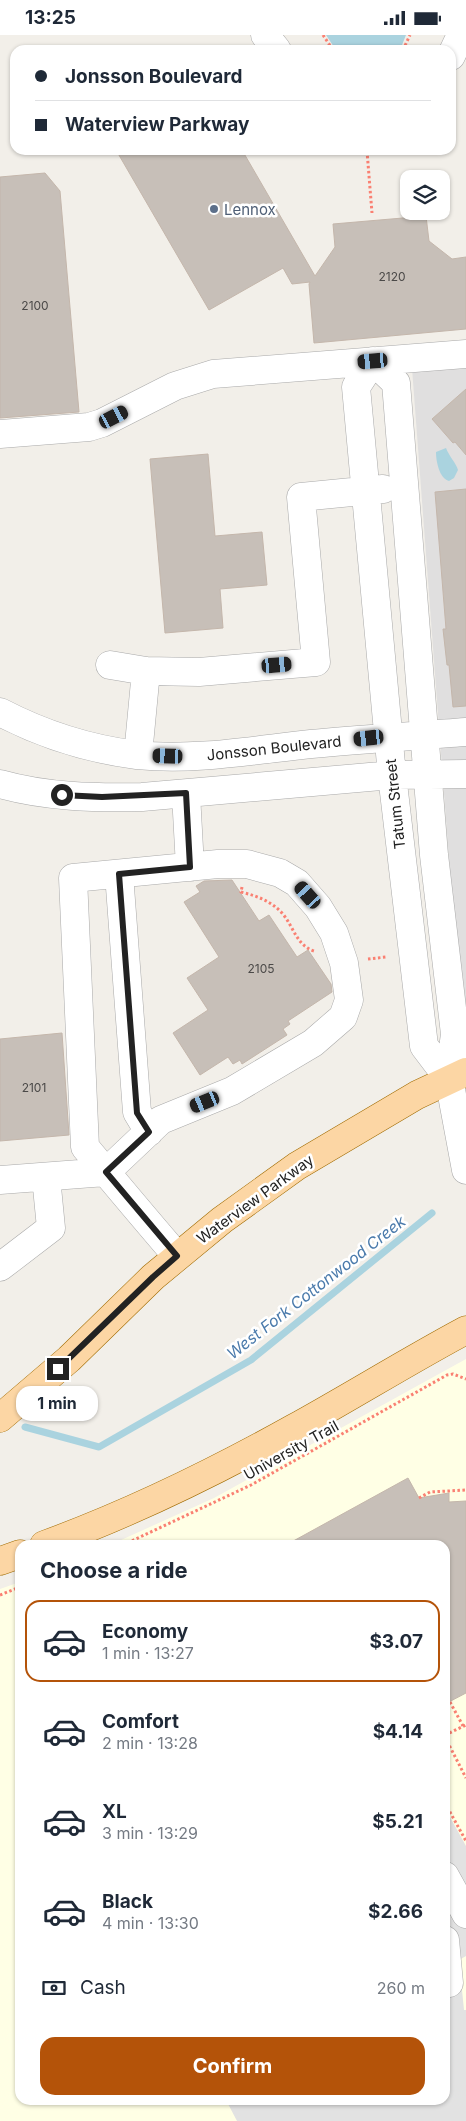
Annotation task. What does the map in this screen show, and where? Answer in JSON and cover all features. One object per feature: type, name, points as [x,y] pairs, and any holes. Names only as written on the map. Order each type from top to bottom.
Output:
[{"type":"main road","name":"Waterview Parkway","points":[[0,1418],[69,1359],[153,1277],[222,1220],[297,1166],[417,1095],[458,1076]]},
{"type":"main road","points":[[56,1540],[194,1479],[292,1429],[466,1331]]},
{"type":"main road","points":[[0,1561],[15,1556]]},
{"type":"street","points":[[265,35],[273,45]]},
{"type":"street","points":[[0,434],[89,427],[102,423],[175,386],[213,374],[466,353]]},
{"type":"street","name":"Tatum Street","points":[[458,1076],[424,1046],[388,737],[356,387],[373,361],[396,383],[439,907],[455,1034],[466,1170]]},
{"type":"street","points":[[110,665],[146,671],[199,672],[316,662],[301,497],[404,487]]},
{"type":"street","points":[[138,755],[146,671]]},
{"type":"street","name":"Jonsson Boulevard","points":[[0,712],[55,736],[93,747],[138,755],[199,755],[388,737],[466,732]]},
{"type":"street","points":[[0,784],[22,790],[102,797],[186,793],[392,775],[466,774]]},
{"type":"street","points":[[186,793],[190,867]]},
{"type":"street","points":[[0,1180],[106,1172],[161,1120],[232,1091],[313,1043],[343,1017],[349,1000],[348,983],[334,933],[318,907],[297,883],[280,873],[247,864],[218,864],[74,878],[84,1147],[106,1172],[177,1256]]},
{"type":"street","points":[[119,874],[137,1113],[149,1132]]},
{"type":"street","points":[[0,1267],[51,1228],[46,1177]]},
{"type":"street","points":[[450,1885],[466,1915]]},
{"type":"street","points":[[450,1936],[466,1927]]},
{"type":"street","points":[[450,1966],[453,1983]]},
{"type":"path","points":[[367,155],[372,213]]},
{"type":"path","points":[[247,864],[241,892],[266,900],[276,907],[284,915],[304,948],[323,952]]},
{"type":"path","name":"University Trail","points":[[134,1540],[251,1485],[447,1375],[453,1373],[466,1379]]},
{"type":"path","points":[[419,1498],[430,1492],[466,1489]]},
{"type":"path","points":[[0,1595],[15,1589]]},
{"type":"path","points":[[450,1702],[465,1725],[450,1733]]},
{"type":"path","points":[[450,1746],[466,1778]]},
{"type":"path","points":[[450,1812],[466,1841]]},
{"type":"shaded area","points":[[466,363],[466,1018],[460,1006],[412,368]]},
{"type":"shaded area","points":[[466,1359],[466,2121],[0,2121],[0,1589],[15,1584],[15,2105],[450,2105],[450,1540],[121,1540],[214,1498]]},
{"type":"shaded area","points":[[450,1817],[466,1846],[466,1956],[459,1960],[464,2010],[466,2010],[466,2121],[237,2121],[229,2105],[450,2105]]},
{"type":"water","points":[[326,35],[406,35],[402,45],[333,45]]},
{"type":"water","points":[[446,448],[458,470],[454,478],[449,481],[440,473],[436,456],[436,452]]},
{"type":"building","points":[[119,155],[245,155],[315,276],[335,247],[333,224],[400,218],[400,220],[426,220],[429,241],[452,259],[466,257],[466,329],[314,343],[310,282],[292,284],[283,268],[209,310]]},
{"type":"building","points":[[45,173],[60,191],[79,412],[0,418],[0,177]]},
{"type":"building","points":[[466,389],[466,455],[432,419]]},
{"type":"building","points":[[208,454],[215,536],[262,532],[267,585],[220,589],[223,628],[165,633],[150,459]]},
{"type":"building","points":[[466,489],[466,706],[453,707],[443,629],[446,629],[435,492]]},
{"type":"building","points":[[232,880],[259,921],[269,915],[297,957],[308,950],[331,984],[332,992],[288,1021],[290,1024],[283,1029],[287,1035],[242,1064],[240,1060],[233,1064],[228,1057],[200,1075],[173,1033],[208,1010],[187,978],[219,957],[184,902],[200,892],[196,886],[204,881]]},
{"type":"building","points":[[62,1033],[69,1135],[0,1141],[0,1039]]},
{"type":"building","points":[[408,1478],[419,1498],[449,1493],[449,1502],[466,1501],[466,1693],[450,1701],[450,1540],[295,1540]]},
{"type":"waterway","name":"West Fork Cottonwood Creek","points":[[25,1427],[99,1447],[251,1360],[432,1213]]},
{"type":"place","name":"Lennox","points":[[214,209]]},
{"type":"route","points":[[58,1369],[177,1256],[106,1172],[149,1132],[137,1113],[119,874],[190,867],[186,793],[142,797],[62,795]]}]
